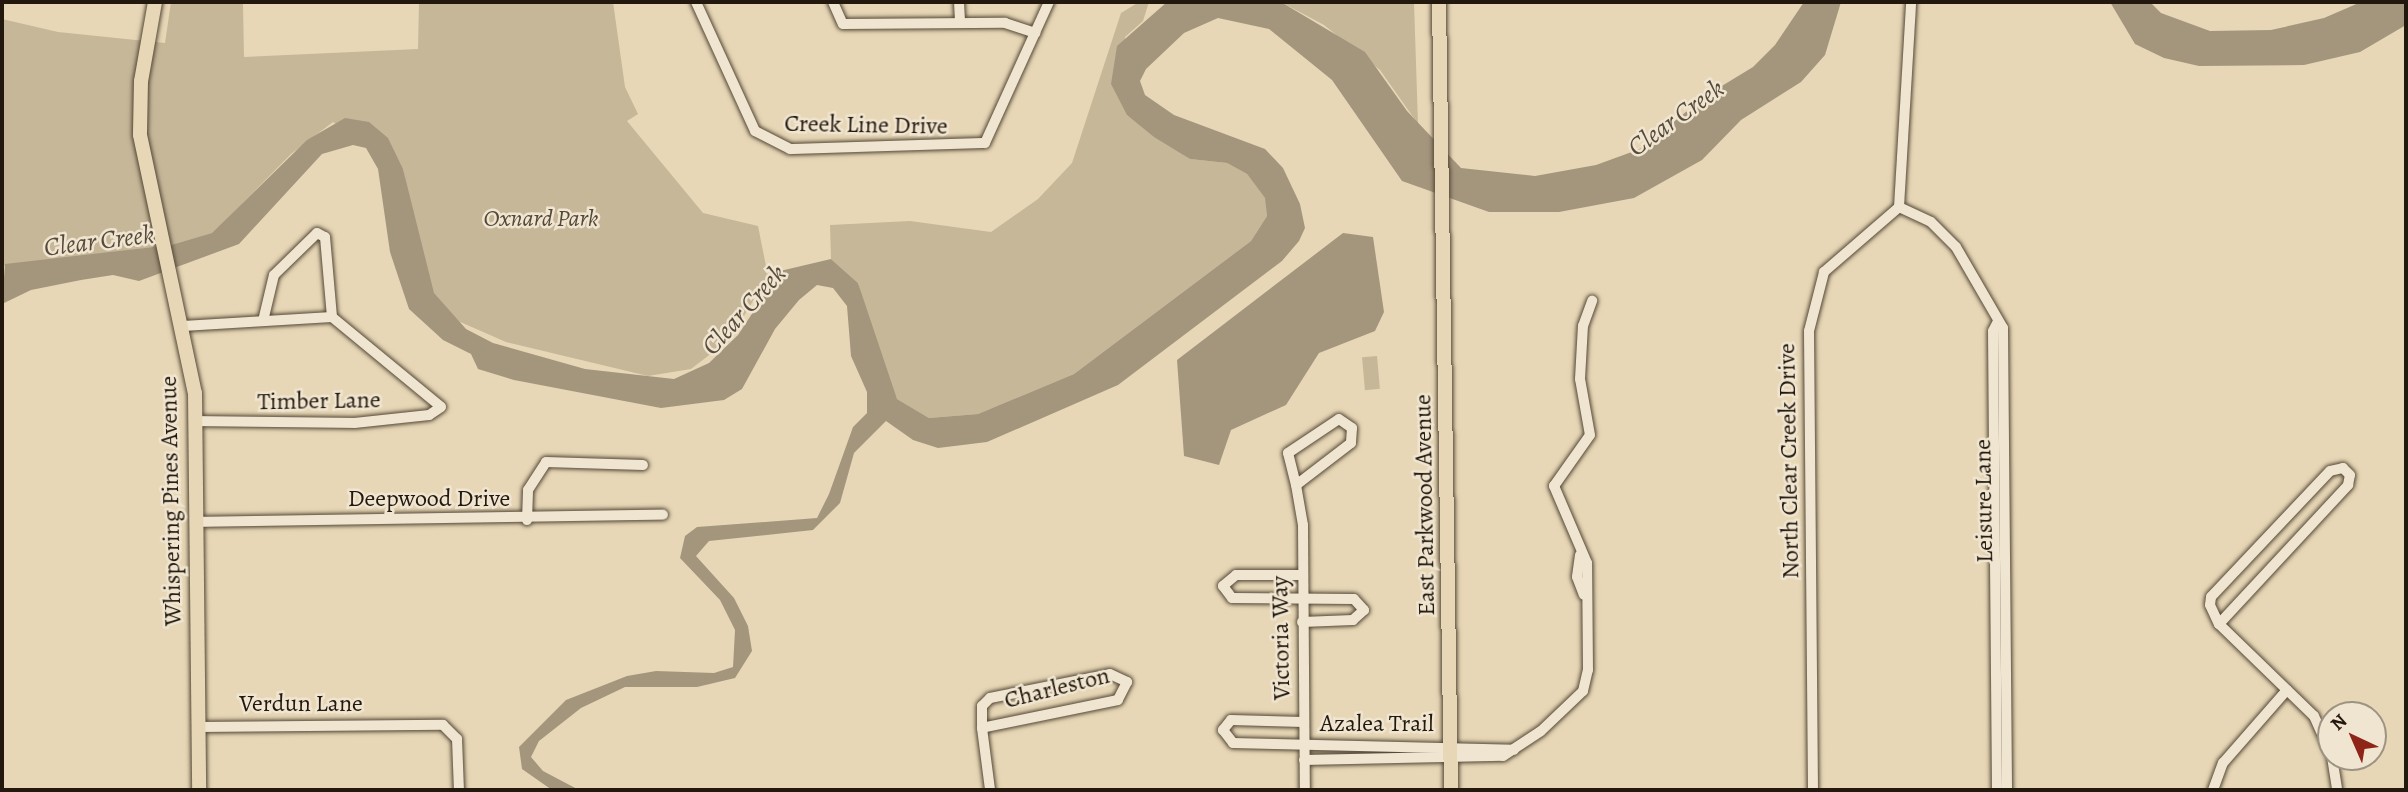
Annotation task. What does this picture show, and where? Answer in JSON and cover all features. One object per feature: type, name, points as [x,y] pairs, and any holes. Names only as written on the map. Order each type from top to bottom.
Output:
[{"type":"main road","name":"Whispering Pines Avenue","points":[[155,2],[141,80],[142,148],[183,326],[196,421],[200,790]]},
{"type":"main road","name":"East Parkwood Avenue","points":[[1439,2],[1451,790]]},
{"type":"street","name":"Creek Line Drive","points":[[696,2],[755,131],[773,145],[816,149],[985,144],[1035,33]]},
{"type":"street","points":[[833,2],[843,24],[1005,23],[1035,33],[1049,2]]},
{"type":"street","points":[[959,2],[960,22]]},
{"type":"street","points":[[1899,207],[1911,2]]},
{"type":"street","name":"Leisure Lane","points":[[1899,207],[1931,222],[1956,247],[1998,321],[1993,331],[2001,681],[2007,790]]},
{"type":"street","name":"North Clear Creek Drive","points":[[1813,790],[1809,331],[1824,272],[1899,207]]},
{"type":"street","points":[[183,326],[332,317],[325,237],[317,233],[274,275],[263,321]]},
{"type":"street","points":[[1450,752],[1514,750],[1576,699],[1587,682],[1584,595],[1589,580],[1554,486],[1590,435],[1580,379],[1583,326],[1592,301]]},
{"type":"street","name":"Timber Lane","points":[[196,421],[354,423],[429,415],[441,407],[332,317]]},
{"type":"street","name":"Victoria Way","points":[[1296,485],[1351,443],[1354,434],[1346,421],[1330,421],[1288,453],[1303,526],[1300,575],[1305,790]]},
{"type":"street","points":[[527,520],[528,490],[546,462],[643,465]]},
{"type":"street","points":[[2219,624],[2348,485],[2350,475],[2343,468],[2332,469],[2211,597],[2219,624],[2314,716],[2317,723]]},
{"type":"street","name":"Deepwood Drive","points":[[195,522],[527,520],[663,515]]},
{"type":"street","points":[[1300,575],[1236,575],[1223,586],[1232,598],[1354,599],[1364,610],[1353,620],[1302,622]]},
{"type":"street","name":"Charleston","points":[[982,728],[1118,700],[1127,682],[1110,674],[990,698],[982,706],[982,728],[990,790]]},
{"type":"street","name":"Leisure Lane","points":[[1997,790],[2001,681]]},
{"type":"street","points":[[2213,790],[2223,763],[2287,690]]},
{"type":"street","name":"Azalea Trail","points":[[1303,722],[1231,720],[1223,730],[1233,743],[1450,752]]},
{"type":"street","name":"Verdun Lane","points":[[199,727],[443,725],[457,739],[458,787]]},
{"type":"street","name":"Azalea Trail","points":[[1304,760],[1450,752]]},
{"type":"street","points":[[2334,771],[2337,790]]},
{"type":"green space","name":"Oxnard Park","points":[[171,2],[243,4],[244,57],[418,49],[419,2],[613,2],[625,87],[638,114],[627,121],[703,213],[758,226],[768,276],[730,339],[691,369],[648,376],[506,342],[442,314],[423,275],[403,169],[333,122],[291,154],[213,233],[171,245],[2,266],[2,19],[58,32],[165,43]]},
{"type":"green space","points":[[1139,2],[1149,2],[1143,21],[1125,37],[1127,115],[1190,159],[1227,163],[1247,174],[1266,199],[1267,216],[1251,241],[1074,374],[978,414],[929,418],[897,399],[888,383],[858,283],[831,259],[830,225],[910,221],[991,232],[1038,199],[1072,163],[1121,13]]},
{"type":"green space","points":[[1281,2],[1414,2],[1418,124],[1380,70],[1324,25]]},
{"type":"green space","points":[[1377,356],[1380,389],[1365,390],[1362,357]]},
{"type":"shaded area","points":[[1167,2],[1281,2],[1365,52],[1407,111],[1461,168],[1535,176],[1596,165],[1640,149],[1707,95],[1753,67],[1775,45],[1804,2],[1841,2],[1825,55],[1801,82],[1741,120],[1702,160],[1634,198],[1559,212],[1489,212],[1402,181],[1332,80],[1269,29],[1218,18],[1184,33],[1146,69],[1140,81],[1145,95],[1174,115],[1265,149],[1283,168],[1300,204],[1305,228],[1299,241],[1282,261],[1118,385],[987,442],[938,448],[913,440],[886,421],[854,453],[840,503],[813,530],[709,541],[696,556],[734,598],[748,626],[752,651],[735,678],[697,687],[625,687],[581,708],[539,741],[531,757],[543,771],[579,790],[552,790],[522,769],[519,747],[566,700],[627,676],[656,671],[714,673],[733,667],[735,630],[720,600],[680,558],[685,536],[697,527],[817,518],[829,494],[853,427],[867,413],[867,392],[851,356],[847,306],[833,288],[817,285],[799,300],[775,329],[742,389],[724,400],[661,408],[514,380],[478,369],[471,354],[443,340],[409,309],[390,252],[378,169],[366,148],[353,145],[322,154],[239,244],[139,281],[113,275],[81,280],[31,290],[2,304],[5,264],[171,245],[212,233],[307,140],[345,118],[369,122],[388,138],[403,169],[434,293],[466,329],[493,343],[585,369],[674,379],[709,363],[738,335],[780,271],[831,259],[858,283],[897,399],[929,418],[978,414],[1074,374],[1251,241],[1267,216],[1265,198],[1247,174],[1227,163],[1190,159],[1154,137],[1127,115],[1111,84],[1117,46]]},
{"type":"shaded area","points":[[2110,2],[2150,2],[2161,13],[2210,31],[2271,30],[2324,18],[2361,2],[2406,2],[2406,25],[2360,52],[2304,65],[2199,66],[2164,58],[2135,44]]},
{"type":"shaded area","points":[[1343,233],[1373,237],[1384,312],[1375,331],[1319,353],[1286,405],[1231,430],[1219,465],[1184,456],[1177,360]]},
{"type":"water label","name":"Clear Creek","points":[[1676,118]]},
{"type":"water label","name":"Clear Creek","points":[[99,241]]},
{"type":"water label","name":"Clear Creek","points":[[744,310]]}]
